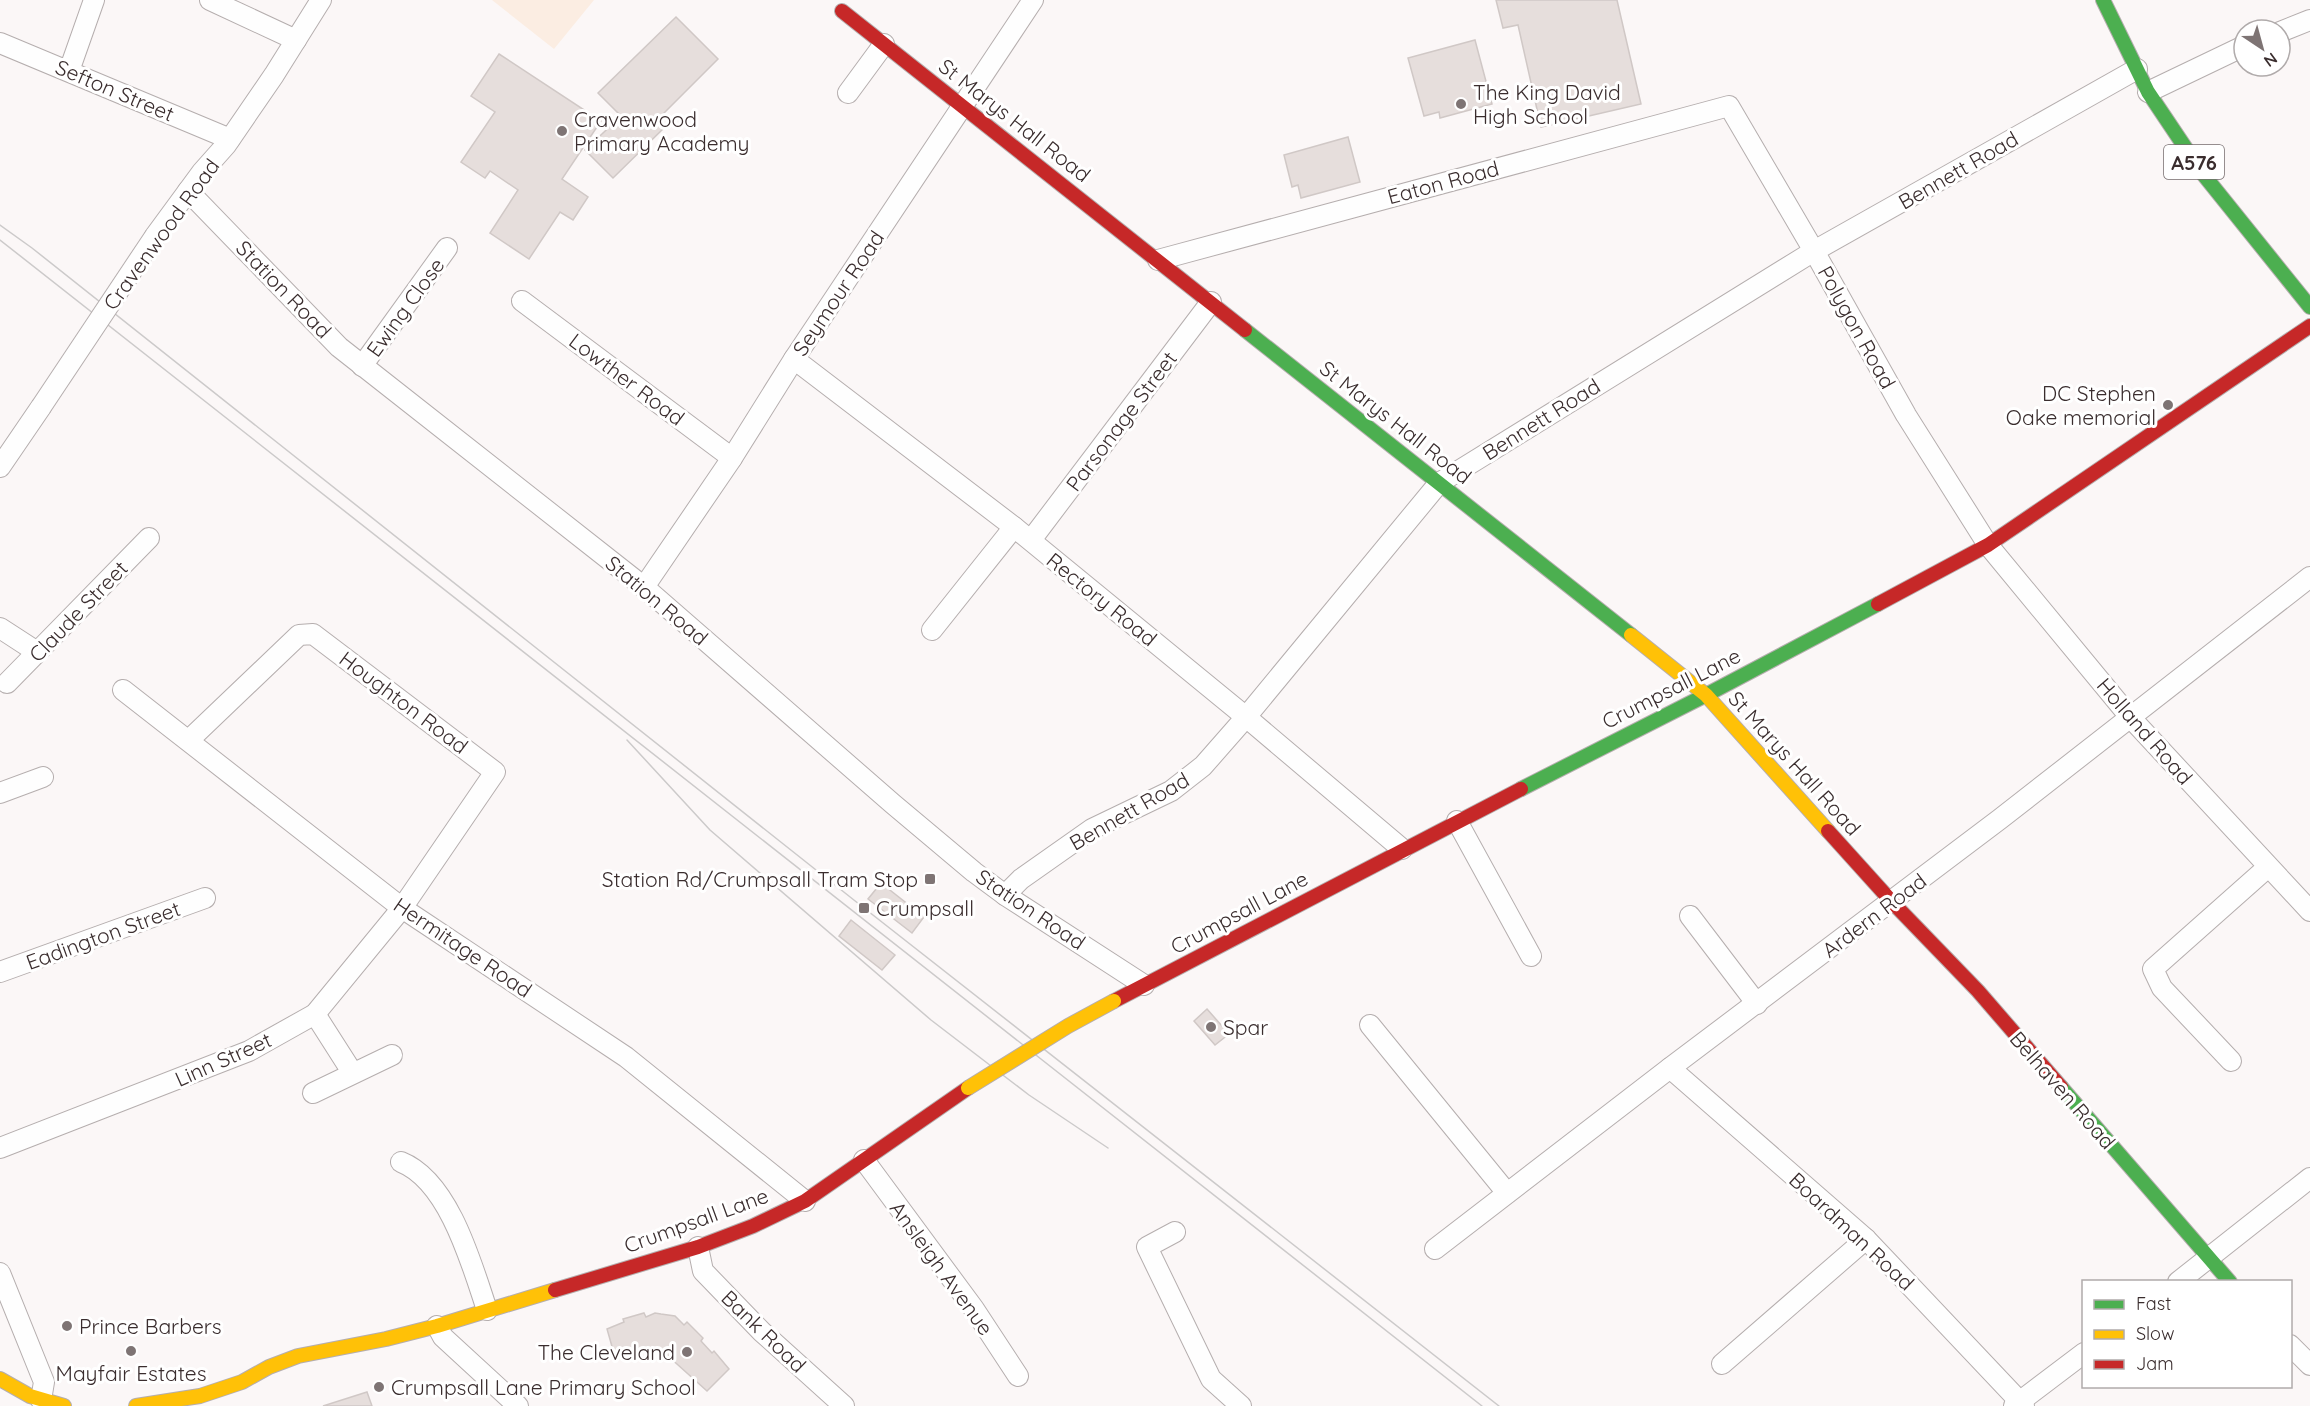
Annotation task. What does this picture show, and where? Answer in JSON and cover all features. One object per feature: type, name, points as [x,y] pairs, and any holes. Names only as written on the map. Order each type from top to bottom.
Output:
[{"type":"main road","name":"A576","points":[[2103,0],[2148,92],[2203,174],[2310,308]]},
{"type":"main road","name":"St Marys Hall Road","points":[[842,11],[1706,695],[1892,902]]},
{"type":"main road","name":"Crumpsall Lane","points":[[136,1406],[200,1396],[224,1389],[298,1356],[386,1339],[437,1326],[698,1247],[753,1226],[805,1201],[968,1088],[1068,1026],[1402,849],[1706,695],[1988,545],[2310,326]]},
{"type":"main road","name":"Belhaven Road","points":[[1892,902],[1978,991],[2229,1280]]},
{"type":"main road","points":[[0,1379],[41,1400],[64,1406]]},
{"type":"street","points":[[69,70],[94,0]]},
{"type":"street","points":[[210,0],[296,40]]},
{"type":"street","name":"Cravenwood Road","points":[[0,467],[155,236],[230,139],[321,0]]},
{"type":"street","name":"Seymour Road","points":[[644,586],[732,458],[794,359],[1033,0]]},
{"type":"street","points":[[2292,27],[2310,20]]},
{"type":"street","name":"Sefton Street","points":[[0,43],[230,139]]},
{"type":"street","points":[[848,93],[884,44]]},
{"type":"street","points":[[2148,92],[2232,52]]},
{"type":"street","name":"Bennett Road","points":[[1005,895],[1021,879],[1092,829],[1171,791],[1203,766],[1438,483],[1814,251],[2137,69]]},
{"type":"street","name":"Polygon Road","points":[[1729,106],[1906,415],[1988,545]]},
{"type":"street","name":"Eaton Road","points":[[1158,260],[1729,106]]},
{"type":"street","name":"Station Road","points":[[188,191],[207,208],[339,347],[644,586],[893,804],[1005,895],[1144,986]]},
{"type":"street","name":"Ewing Close","points":[[362,366],[447,248]]},
{"type":"street","name":"Lowther Road","points":[[522,301],[732,458]]},
{"type":"street","name":"Parsonage Street","points":[[1031,540],[1211,302]]},
{"type":"street","name":"Rectory Road","points":[[794,359],[1031,540],[1402,849]]},
{"type":"street","points":[[932,630],[1014,527]]},
{"type":"street","name":"Claude Street","points":[[7,683],[149,538]]},
{"type":"street","name":"Holland Road","points":[[1988,545],[2130,717],[2310,911]]},
{"type":"street","name":"Ardern Road","points":[[1435,1249],[1670,1068],[1892,902],[2310,578]]},
{"type":"street","points":[[0,628],[37,652]]},
{"type":"street","name":"Houghton Road","points":[[189,740],[299,635],[313,634],[495,772],[402,908]]},
{"type":"street","name":"Hermitage Road","points":[[123,690],[402,908],[626,1057],[805,1201]]},
{"type":"street","points":[[0,793],[43,777]]},
{"type":"street","points":[[1457,821],[1531,956]]},
{"type":"street","points":[[2231,1061],[2162,988],[2152,969],[2268,867]]},
{"type":"street","name":"Eadington Street","points":[[0,972],[205,898]]},
{"type":"street","name":"Linn Street","points":[[0,1148],[249,1051],[315,1014],[402,908]]},
{"type":"street","points":[[1690,916],[1757,1004]]},
{"type":"street","points":[[315,1014],[352,1072]]},
{"type":"street","points":[[1370,1025],[1507,1193]]},
{"type":"street","points":[[313,1093],[392,1054]]},
{"type":"street","name":"Boardman Road","points":[[1670,1068],[1866,1239],[2019,1404]]},
{"type":"street","name":"Ansleigh Avenue","points":[[864,1161],[974,1310],[1018,1376]]},
{"type":"street","points":[[401,1162],[418,1171],[453,1218],[463,1237],[487,1310]]},
{"type":"street","points":[[2179,1280],[2310,1178]]},
{"type":"street","points":[[1175,1232],[1147,1247],[1211,1379],[1218,1388],[1241,1406]]},
{"type":"street","points":[[1722,1364],[1866,1239]]},
{"type":"street","name":"Bank Road","points":[[698,1247],[703,1270],[762,1332],[843,1406]]},
{"type":"street","points":[[0,1273],[44,1382],[41,1400]]},
{"type":"street","points":[[437,1326],[443,1337],[518,1406]]},
{"type":"street","points":[[2292,1347],[2310,1365]]},
{"type":"street","points":[[2019,1404],[2082,1355]]},
{"type":"shaded area","points":[[492,0],[594,0],[554,49]]},
{"type":"building","points":[[1496,0],[1617,0],[1641,104],[1541,127],[1518,25],[1503,28]]},
{"type":"building","points":[[676,17],[718,59],[657,120],[664,128],[613,178],[585,150],[621,116],[598,93]]},
{"type":"building","points":[[1475,40],[1492,104],[1440,118],[1439,112],[1424,116],[1408,58]]},
{"type":"building","points":[[499,54],[601,121],[562,179],[588,197],[573,220],[560,212],[529,259],[490,233],[518,190],[490,171],[485,178],[461,162],[495,112],[471,96]]},
{"type":"building","points":[[1348,137],[1360,182],[1301,198],[1298,185],[1292,187],[1284,155]]},
{"type":"building","points":[[881,883],[924,917],[912,933],[868,899]]},
{"type":"building","points":[[851,920],[895,955],[882,970],[839,936]]},
{"type":"building","name":"Spar","points":[[1207,1009],[1229,1034],[1215,1045],[1194,1021]]},
{"type":"building","name":"The Cleveland","points":[[644,1313],[646,1317],[655,1313],[675,1316],[684,1325],[687,1322],[703,1338],[701,1341],[712,1353],[714,1351],[729,1369],[707,1391],[658,1347],[615,1357],[607,1329],[624,1322],[623,1319]]},
{"type":"building","points":[[367,1392],[372,1406],[323,1406]]},
{"type":"tram line","points":[[0,225],[1499,1406]]},
{"type":"tram line","points":[[0,240],[1482,1406]]},
{"type":"tram line","points":[[627,740],[710,830],[931,1020],[1029,1095],[1108,1148]]},
{"type":"traffic: fast","points":[[2103,0],[2148,92],[2203,174],[2310,307]]},
{"type":"traffic: fast","points":[[1245,330],[1631,635]]},
{"type":"traffic: fast","points":[[1521,789],[1878,604]]},
{"type":"traffic: fast","points":[[2061,1087],[2228,1280]]},
{"type":"traffic: slow","points":[[1631,635],[1706,695],[1828,831]]},
{"type":"traffic: slow","points":[[968,1088],[1068,1026],[1114,1001]]},
{"type":"traffic: slow","points":[[136,1406],[200,1396],[242,1382],[269,1367],[298,1356],[386,1339],[437,1326],[555,1290]]},
{"type":"traffic: slow","points":[[0,1379],[30,1396],[64,1406]]},
{"type":"traffic: jam","points":[[842,11],[1245,330]]},
{"type":"traffic: jam","points":[[1878,604],[1988,545],[2310,326]]},
{"type":"traffic: jam","points":[[1114,1001],[1521,789]]},
{"type":"traffic: jam","points":[[1828,831],[1892,902],[1978,991],[2061,1087]]},
{"type":"traffic: jam","points":[[555,1290],[698,1247],[753,1226],[805,1201],[968,1088]]},
{"type":"place","name":"The King David High School","points":[[1461,104]]},
{"type":"place","name":"Cravenwood Primary Academy","points":[[562,131]]},
{"type":"place","name":"DC Stephen Oake memorial","points":[[2168,405]]},
{"type":"place","name":"Station Rd/Crumpsall Tram Stop","points":[[930,879]]},
{"type":"place","name":"Crumpsall","points":[[864,908]]},
{"type":"place","name":"Spar","points":[[1211,1027]]},
{"type":"place","name":"Prince Barbers","points":[[67,1326]]},
{"type":"place","name":"Mayfair Estates","points":[[131,1351]]},
{"type":"place","name":"The Cleveland","points":[[687,1352]]},
{"type":"place","name":"Crumpsall Lane Primary School","points":[[379,1387]]}]
